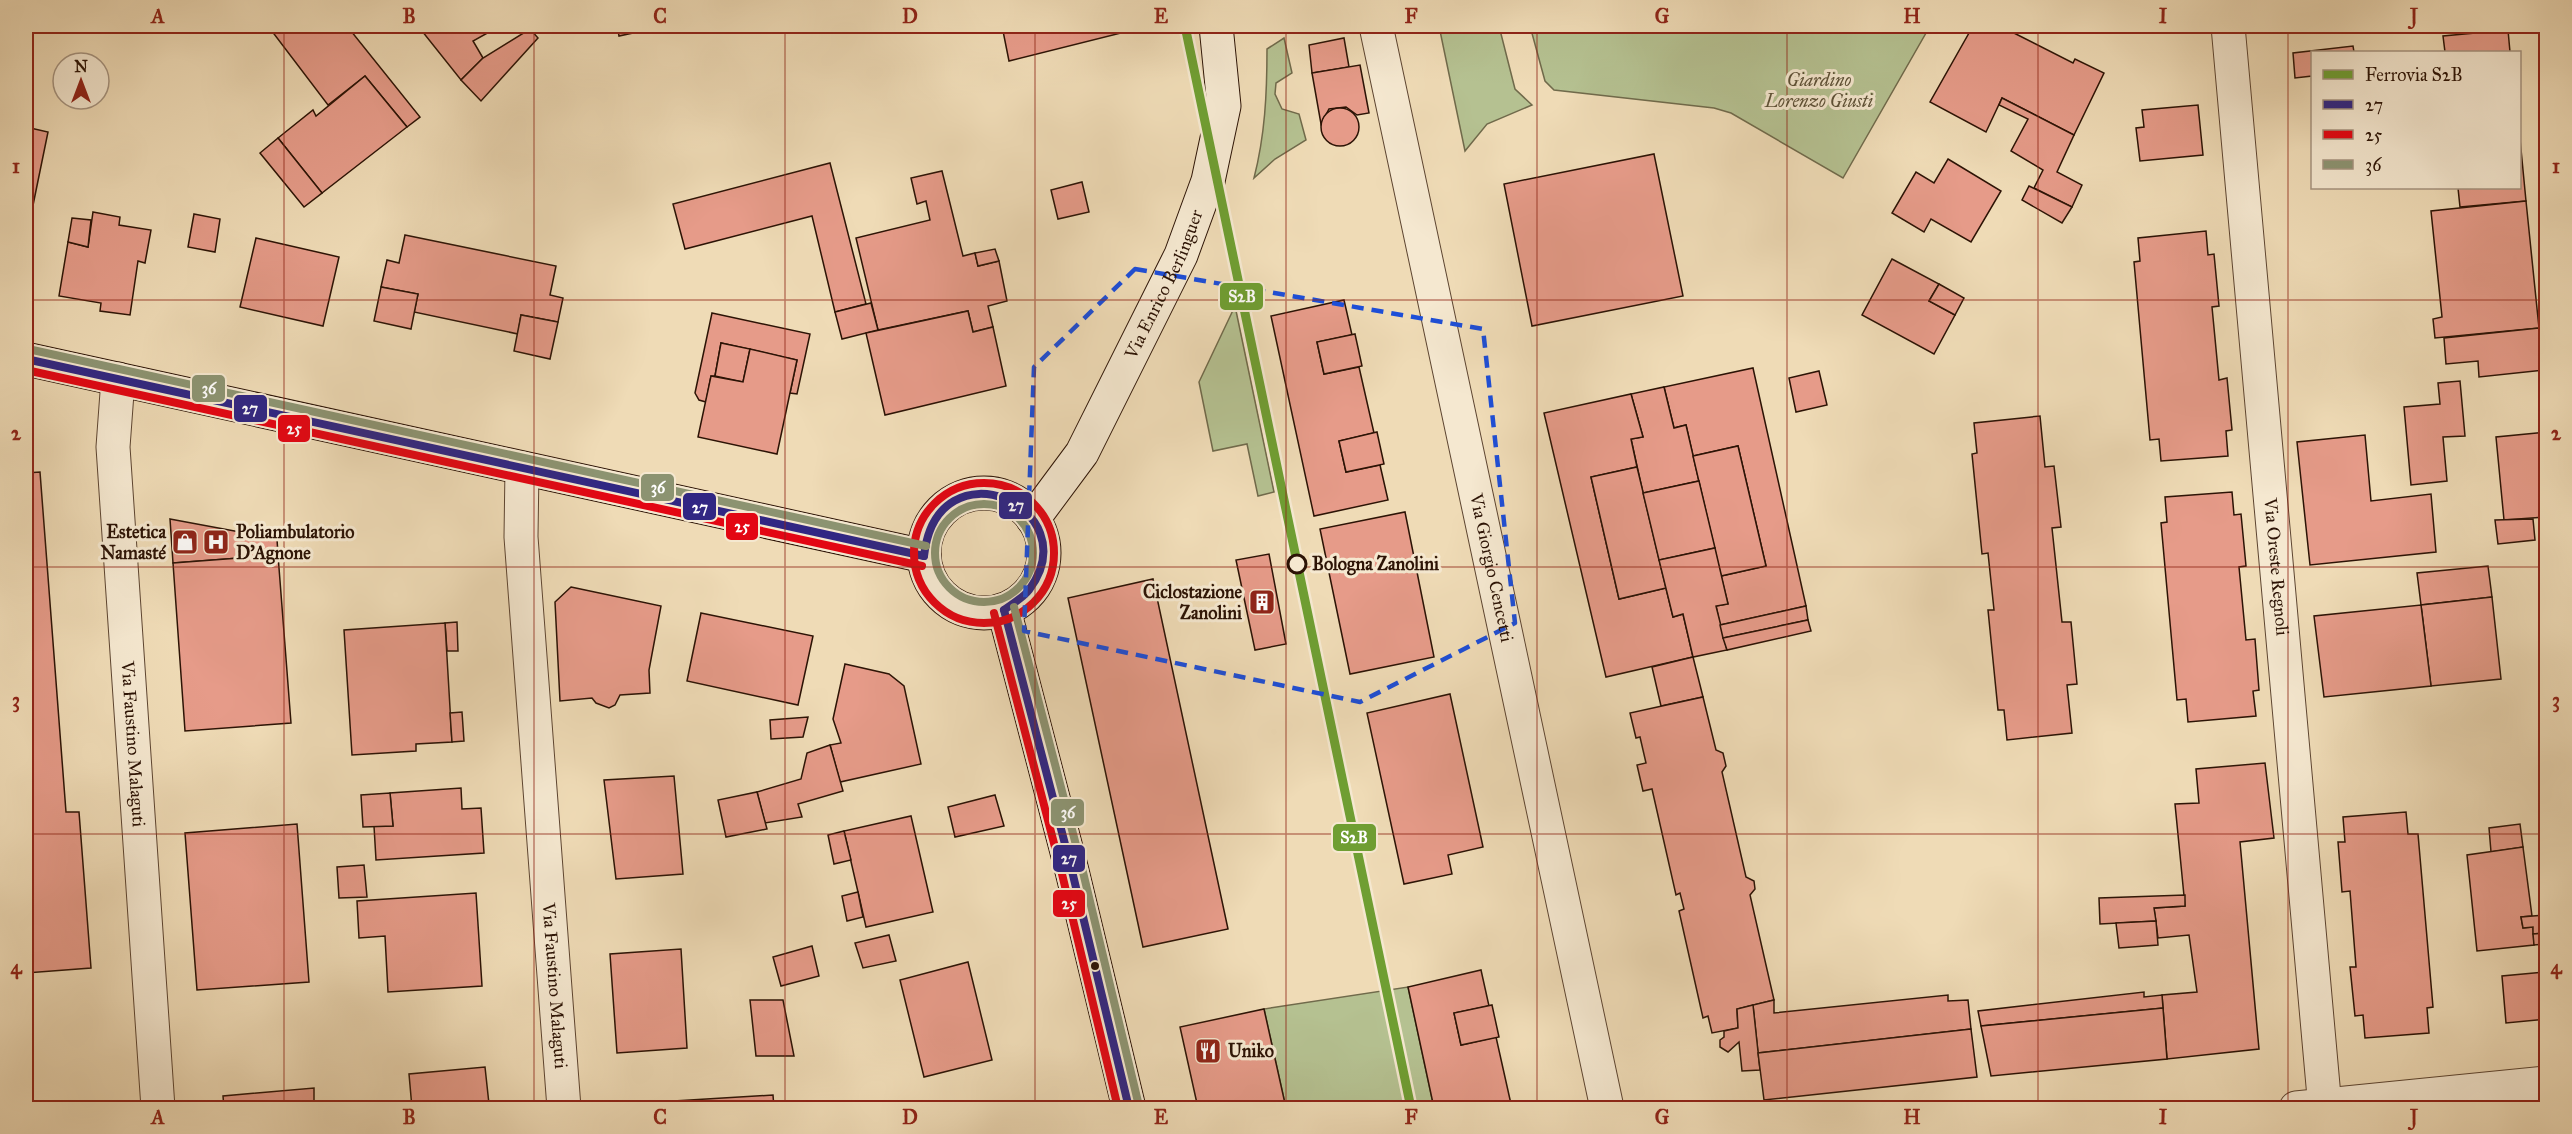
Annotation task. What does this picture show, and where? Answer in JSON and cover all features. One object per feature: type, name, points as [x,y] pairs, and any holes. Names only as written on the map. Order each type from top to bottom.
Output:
[{"type":"street","name":"Via Enrico Berlinguer","points":[[1034,519],[1082,453],[1181,255],[1189,234],[1208,181],[1224,106],[1216,26]]},
{"type":"street","name":"Via Giorgio Cencetti","points":[[1376,26],[1607,1108]]},
{"type":"street","name":"Via Oreste Regnoli","points":[[2228,26],[2315,1108]]},
{"type":"street","points":[[26,359],[924,556]]},
{"type":"street","name":"Via Faustino Malaguti","points":[[118,379],[113,447],[158,1108]]},
{"type":"street","name":"Via Faustino Malaguti","points":[[522,468],[521,537],[564,1108]]},
{"type":"street","points":[[984,493],[1003,496],[1020,505],[1034,519],[1041,534],[1044,549],[1038,579],[1018,603],[1004,610],[985,614],[967,611],[950,603],[936,590],[927,574],[924,556],[926,536],[934,519],[948,505],[965,496],[984,493]]},
{"type":"street","points":[[1004,610],[1072,871],[1129,1108]]},
{"type":"street","points":[[2315,1108],[2547,1083]]},
{"type":"highlighted area","points":[[1135,269],[1483,329],[1515,623],[1360,702],[1024,631],[1034,367]]},
{"type":"green space","points":[[1439,26],[1499,26],[1515,89],[1532,105],[1487,124],[1465,151]]},
{"type":"green space","name":"Giardino Lorenzo Giusti","points":[[1530,26],[1930,26],[1843,178],[1731,113],[1714,108],[1554,90],[1545,81]]},
{"type":"green space","points":[[1284,38],[1292,73],[1276,83],[1275,94],[1282,109],[1299,114],[1306,140],[1275,159],[1254,178],[1265,114],[1267,49]]},
{"type":"green space","points":[[1235,306],[1274,492],[1258,496],[1247,444],[1213,451],[1199,382]]},
{"type":"green space","points":[[1408,987],[1434,1108],[1286,1108],[1264,1009]]},
{"type":"building","points":[[268,26],[347,26],[420,117],[407,127],[365,76],[328,105]]},
{"type":"building","points":[[418,26],[461,26],[462,28],[500,26],[473,41],[483,58],[461,80]]},
{"type":"building","points":[[617,26],[665,26],[619,36]]},
{"type":"building","points":[[1002,26],[1119,26],[1121,33],[1009,61]]},
{"type":"building","points":[[1973,26],[2009,26],[2008,30],[2073,63],[2075,59],[2104,73],[2074,135],[2002,98],[1986,132],[1930,102]]},
{"type":"building","points":[[530,29],[538,38],[481,101],[461,80],[483,58]]},
{"type":"building","points":[[2508,30],[2510,51],[2445,51],[2443,36]]},
{"type":"building","points":[[1344,38],[1349,67],[1312,73],[1309,45]]},
{"type":"building","points":[[2353,46],[2354,51],[2311,51],[2311,76],[2295,78],[2293,53]]},
{"type":"building","points":[[1360,65],[1369,113],[1357,115],[1346,107],[1329,109],[1321,124],[1312,73]]},
{"type":"building","points":[[365,76],[407,127],[322,193],[278,138],[313,110],[316,116]]},
{"type":"building","points":[[2002,98],[2074,135],[2057,172],[2082,185],[2072,207],[2034,188],[2043,170],[2011,151],[2028,119],[1999,105]]},
{"type":"building","points":[[2198,105],[2203,155],[2140,161],[2136,128],[2144,127],[2142,110]]},
{"type":"building","points":[[1340,108],[1354,113],[1359,127],[1354,141],[1340,146],[1326,141],[1321,127],[1326,113]]},
{"type":"building","points":[[26,127],[48,132],[31,215],[26,214]]},
{"type":"building","points":[[278,138],[322,193],[304,207],[260,153]]},
{"type":"building","points":[[2521,149],[2526,201],[2460,207],[2458,189],[2521,189]]},
{"type":"building","points":[[1654,154],[1683,296],[1532,326],[1504,184]]},
{"type":"building","points":[[1948,159],[2001,191],[1971,242],[1931,219],[1924,232],[1892,213],[1916,172],[1934,183]]},
{"type":"building","points":[[830,163],[866,304],[835,312],[812,216],[685,249],[673,204]]},
{"type":"building","points":[[942,171],[963,256],[975,253],[978,266],[999,261],[1007,301],[988,306],[993,327],[973,332],[968,311],[878,330],[856,238],[930,220],[926,201],[917,204],[911,178]]},
{"type":"building","points":[[1082,182],[1089,212],[1058,219],[1051,190]]},
{"type":"building","points":[[2029,186],[2072,207],[2062,223],[2022,200]]},
{"type":"building","points":[[2526,201],[2539,328],[2435,338],[2433,319],[2442,317],[2431,211]]},
{"type":"building","points":[[93,212],[120,217],[119,225],[151,230],[145,263],[138,261],[130,315],[100,311],[101,303],[59,296],[68,242],[88,247]]},
{"type":"building","points":[[26,214],[31,215],[26,244]]},
{"type":"building","points":[[194,214],[220,219],[215,252],[188,247]]},
{"type":"building","points":[[72,218],[91,220],[88,247],[68,242]]},
{"type":"building","points":[[2206,231],[2208,255],[2214,254],[2219,306],[2212,307],[2219,380],[2227,378],[2232,430],[2226,431],[2228,456],[2161,461],[2159,439],[2150,440],[2134,262],[2140,261],[2138,238]]},
{"type":"building","points":[[405,235],[556,266],[550,295],[563,298],[558,322],[521,315],[518,334],[414,312],[418,294],[381,287],[387,260],[399,263]]},
{"type":"building","points":[[256,238],[339,257],[323,326],[240,307]]},
{"type":"building","points":[[995,249],[999,261],[978,266],[975,253]]},
{"type":"building","points":[[1892,259],[1939,284],[1929,301],[1955,315],[1934,354],[1862,315]]},
{"type":"building","points":[[1939,284],[1964,298],[1955,315],[1929,301]]},
{"type":"building","points":[[381,287],[418,294],[411,329],[374,321]]},
{"type":"building","points":[[1344,300],[1352,335],[1317,342],[1324,374],[1359,367],[1374,433],[1339,441],[1346,472],[1380,465],[1388,500],[1314,516],[1271,316]]},
{"type":"building","points":[[871,303],[878,330],[842,339],[835,312]]},
{"type":"building","points":[[968,311],[973,332],[993,327],[1006,386],[885,415],[866,333]]},
{"type":"building","points":[[712,313],[810,334],[797,394],[790,393],[797,360],[721,343],[715,376],[711,376],[706,402],[699,400],[695,393]]},
{"type":"building","points":[[521,315],[558,322],[550,359],[514,351]]},
{"type":"building","points":[[2539,328],[2544,370],[2479,377],[2478,361],[2446,364],[2444,338]]},
{"type":"building","points":[[1355,334],[1362,366],[1324,374],[1317,342]]},
{"type":"building","points":[[721,343],[750,349],[743,382],[715,376]]},
{"type":"building","points":[[750,349],[797,360],[777,454],[698,437],[711,376],[743,382]]},
{"type":"building","points":[[1753,368],[1806,606],[1720,625],[1716,606],[1728,604],[1721,576],[1766,566],[1738,446],[1693,456],[1686,425],[1674,428],[1664,387]]},
{"type":"building","points":[[1819,371],[1827,405],[1796,412],[1789,378]]},
{"type":"building","points":[[2460,381],[2465,436],[2443,437],[2447,481],[2411,485],[2404,407],[2440,404],[2438,383]]},
{"type":"building","points":[[1664,387],[1674,428],[1686,425],[1699,481],[1643,493],[1631,439],[1643,437],[1631,394]]},
{"type":"building","points":[[1631,394],[1643,437],[1631,439],[1637,467],[1591,477],[1619,599],[1666,588],[1673,617],[1683,614],[1693,657],[1606,677],[1544,413]]},
{"type":"building","points":[[2040,416],[2045,467],[2054,466],[2061,527],[2052,528],[2062,622],[2071,622],[2077,684],[2067,685],[2072,733],[2007,740],[2004,710],[1998,710],[1988,610],[1994,610],[1988,553],[1982,554],[1972,454],[1977,453],[1974,423]]},
{"type":"building","points":[[1377,432],[1384,464],[1346,472],[1339,441]]},
{"type":"building","points":[[2546,432],[2546,517],[2504,520],[2496,437]]},
{"type":"building","points":[[2365,435],[2371,501],[2431,494],[2436,552],[2310,565],[2297,442]]},
{"type":"building","points":[[1738,446],[1766,566],[1721,576],[1693,456]]},
{"type":"building","points":[[1637,467],[1666,588],[1619,599],[1591,477]]},
{"type":"building","points":[[40,472],[66,812],[79,812],[91,968],[26,973],[26,473]]},
{"type":"building","points":[[1699,481],[1715,548],[1659,560],[1643,493]]},
{"type":"building","points":[[2232,492],[2234,515],[2241,514],[2246,566],[2239,567],[2246,640],[2255,639],[2259,690],[2253,691],[2256,716],[2188,722],[2186,699],[2177,700],[2161,523],[2167,522],[2165,497]]},
{"type":"building","points":[[1405,512],[1434,657],[1350,674],[1320,529]]},
{"type":"building","points":[[170,519],[277,539],[278,555],[173,563]]},
{"type":"building","points":[[2533,519],[2535,540],[2498,544],[2495,520]]},
{"type":"building","points":[[1715,548],[1728,604],[1716,606],[1727,650],[1693,657],[1683,614],[1673,617],[1659,560]]},
{"type":"building","name":"Ciclostazione Zanolini","points":[[1269,554],[1286,644],[1255,650],[1236,560]]},
{"type":"building","points":[[278,555],[291,723],[185,731],[173,563]]},
{"type":"building","points":[[2488,566],[2492,597],[2421,605],[2417,573]]},
{"type":"building","points":[[1153,579],[1228,929],[1143,947],[1068,598]]},
{"type":"building","points":[[571,587],[661,606],[649,670],[650,693],[620,695],[615,705],[609,708],[596,703],[592,698],[560,701],[555,602]]},
{"type":"building","points":[[2492,597],[2501,679],[2431,686],[2421,605]]},
{"type":"building","points":[[2421,605],[2431,686],[2324,697],[2314,616]]},
{"type":"building","points":[[1806,606],[1808,620],[1723,638],[1720,625]]},
{"type":"building","points":[[701,613],[813,636],[798,705],[687,681]]},
{"type":"building","points":[[1808,620],[1811,631],[1727,650],[1723,638]]},
{"type":"building","points":[[457,622],[458,651],[447,651],[445,623]]},
{"type":"building","points":[[445,623],[452,742],[416,744],[416,751],[352,755],[344,630]]},
{"type":"building","points":[[1693,657],[1703,697],[1661,706],[1652,667]]},
{"type":"building","points":[[845,664],[889,674],[904,686],[921,764],[840,782],[830,745],[841,743],[833,719]]},
{"type":"building","points":[[1450,694],[1483,847],[1448,855],[1452,874],[1404,884],[1367,713]]},
{"type":"building","points":[[1703,697],[1716,750],[1723,753],[1726,766],[1722,772],[1746,877],[1754,881],[1755,889],[1750,895],[1774,1000],[1737,1009],[1738,1028],[1712,1033],[1708,1016],[1703,1018],[1679,911],[1684,909],[1680,893],[1676,895],[1652,789],[1643,791],[1637,765],[1646,763],[1640,737],[1636,738],[1630,713]]},
{"type":"building","points":[[462,712],[464,741],[452,742],[450,713]]},
{"type":"building","points":[[808,717],[803,737],[771,739],[770,720]]},
{"type":"building","points":[[2546,725],[2546,761],[2542,726]]},
{"type":"building","points":[[830,745],[843,791],[798,804],[802,817],[765,823],[757,792],[801,779],[807,753]]},
{"type":"building","points":[[2265,763],[2274,838],[2240,842],[2259,1049],[2167,1059],[2162,995],[2197,992],[2189,935],[2158,938],[2154,908],[2185,906],[2175,804],[2199,803],[2196,769]]},
{"type":"building","points":[[674,776],[683,874],[616,879],[604,780]]},
{"type":"building","points":[[461,788],[462,809],[481,808],[484,853],[376,860],[374,826],[393,826],[390,793]]},
{"type":"building","points":[[757,792],[767,829],[726,837],[718,800]]},
{"type":"building","points":[[390,793],[393,826],[363,827],[361,795]]},
{"type":"building","points":[[995,795],[1004,826],[955,837],[948,807]]},
{"type":"building","points":[[2406,812],[2408,834],[2418,834],[2433,1007],[2427,1008],[2429,1033],[2365,1038],[2363,1015],[2355,1016],[2350,967],[2356,967],[2350,891],[2342,892],[2338,842],[2345,842],[2343,817]]},
{"type":"building","points":[[911,816],[933,912],[866,927],[844,831]]},
{"type":"building","points":[[297,824],[309,982],[197,990],[185,833]]},
{"type":"building","points":[[2520,824],[2523,847],[2491,852],[2489,828]]},
{"type":"building","points":[[844,831],[851,860],[834,864],[828,835]]},
{"type":"building","points":[[2523,847],[2532,916],[2521,917],[2523,928],[2533,927],[2534,945],[2477,951],[2467,855]]},
{"type":"building","points":[[364,865],[367,897],[339,898],[337,867]]},
{"type":"building","points":[[858,892],[863,917],[847,921],[842,896]]},
{"type":"building","points":[[476,893],[482,986],[388,992],[385,936],[359,938],[357,901]]},
{"type":"building","points":[[2185,895],[2185,906],[2154,908],[2156,921],[2100,924],[2099,898]]},
{"type":"building","points":[[2546,915],[2546,933],[2533,934],[2533,927],[2523,928],[2521,917]]},
{"type":"building","points":[[2156,921],[2158,945],[2119,948],[2116,923]]},
{"type":"building","points":[[2546,933],[2546,944],[2534,945],[2533,934]]},
{"type":"building","points":[[889,935],[896,961],[863,968],[855,943]]},
{"type":"building","points":[[812,946],[819,976],[781,986],[773,957]]},
{"type":"building","points":[[681,949],[687,1048],[617,1053],[610,954]]},
{"type":"building","points":[[968,962],[992,1060],[924,1077],[900,980]]},
{"type":"building","points":[[1481,970],[1489,1006],[1454,1013],[1461,1045],[1496,1037],[1511,1104],[1491,1108],[1434,1108],[1408,987]]},
{"type":"building","points":[[2546,972],[2546,1019],[2506,1023],[2502,976]]},
{"type":"building","points":[[2144,992],[2144,997],[2162,995],[2163,1008],[1981,1026],[1978,1011]]},
{"type":"building","points":[[1948,995],[1948,1001],[1968,1000],[1971,1029],[1758,1053],[1753,1005],[1774,1000],[1774,1013]]},
{"type":"building","points":[[750,1000],[783,1000],[794,1056],[756,1056]]},
{"type":"building","points":[[1492,1005],[1499,1037],[1461,1045],[1454,1013]]},
{"type":"building","points":[[1753,1005],[1760,1070],[1742,1071],[1739,1042],[1728,1052],[1720,1047],[1720,1040],[1724,1037],[1724,1031],[1738,1028],[1737,1009]]},
{"type":"building","points":[[2163,1008],[2167,1059],[1991,1076],[1981,1026]]},
{"type":"building","points":[[1264,1009],[1286,1108],[1198,1108],[1180,1027]]},
{"type":"building","points":[[1971,1029],[1977,1077],[1764,1100],[1758,1053]]},
{"type":"building","points":[[485,1067],[489,1104],[496,1103],[497,1108],[412,1108],[409,1074]]},
{"type":"building","points":[[314,1088],[314,1108],[224,1108],[223,1096]]},
{"type":"building","points":[[773,1095],[774,1108],[608,1108],[608,1105]]},
{"type":"building","points":[[1514,1104],[1515,1108],[1491,1108]]},
{"type":"rail line","name":"S2B","points":[[1185,26],[1411,1108]]},
{"type":"transit line","name":"36","points":[[28,349],[926,546]]},
{"type":"transit line","name":"27","points":[[26,359],[924,556]]},
{"type":"transit line","name":"25","points":[[26,370],[922,566]]},
{"type":"transit line","name":"25","points":[[984,483],[1011,488],[1034,503],[1049,526],[1054,553],[1049,580],[1034,603],[1011,618],[984,623],[957,618],[934,603],[919,580],[914,553],[919,526],[934,503],[957,488],[984,483]]},
{"type":"transit line","name":"27","points":[[924,556],[935,521],[954,501],[979,494],[1004,498],[1026,512],[1040,533],[1043,560],[1029,590],[1004,610]]},
{"type":"transit line","name":"36","points":[[984,504],[1003,508],[1019,518],[1029,534],[1033,553],[1029,572],[1019,588],[1003,598],[984,602],[965,598],[949,588],[939,572],[935,553],[939,534],[949,518],[965,508],[984,504]]},
{"type":"transit line","name":"36","points":[[1014,607],[1082,868],[1139,1106]]},
{"type":"transit line","name":"27","points":[[1004,610],[1072,871],[1129,1108]]},
{"type":"transit line","name":"25","points":[[994,613],[1062,874],[1118,1108]]},
{"type":"place","name":"Estetica Namasté","points":[[185,542]]},
{"type":"place","name":"Poliambulatorio D'Agnone","points":[[216,542]]},
{"type":"place","name":"Bologna Zanolini","points":[[1297,564]]},
{"type":"place","name":"Ciclostazione Zanolini","points":[[1262,602]]},
{"type":"place","name":"Uniko","points":[[1208,1051]]}]
